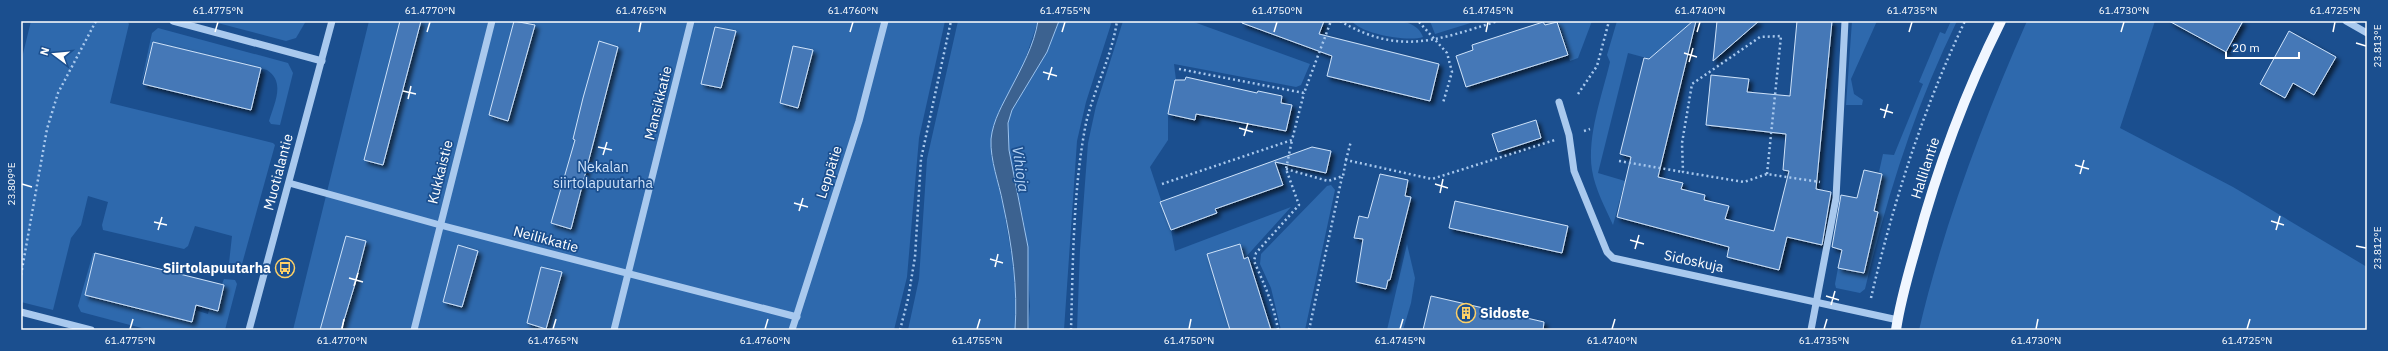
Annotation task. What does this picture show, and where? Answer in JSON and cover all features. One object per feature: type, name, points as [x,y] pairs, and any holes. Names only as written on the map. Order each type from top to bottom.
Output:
[{"type":"main road","name":"Hallilantie","points":[[1897,325],[1922,225],[1949,140],[2001,21]]},
{"type":"street","points":[[173,21],[322,61]]},
{"type":"street","name":"Muotialantie","points":[[250,330],[332,21]]},
{"type":"street","name":"Kukkaistie","points":[[414,330],[492,21]]},
{"type":"street","name":"Mansikkatie","points":[[614,330],[691,21]]},
{"type":"street","name":"Leppätie","points":[[792,330],[859,121],[885,21]]},
{"type":"street","points":[[1811,330],[1815,301],[1836,198],[1845,21]]},
{"type":"street","points":[[2346,21],[2367,33]]},
{"type":"street","name":"Sidoskuja","points":[[1559,102],[1569,135],[1574,171],[1607,252],[1613,258],[1867,313],[1897,325]]},
{"type":"street","name":"Neilikkatie","points":[[289,183],[440,225],[797,317]]},
{"type":"street","points":[[21,312],[91,330]]},
{"type":"path","points":[[21,275],[50,122],[58,93],[96,21]]},
{"type":"path","points":[[900,330],[908,299],[915,257],[921,159],[951,21]]},
{"type":"path","points":[[1071,330],[1078,183],[1083,142],[1091,104],[1117,21]]},
{"type":"path","points":[[1278,330],[1276,313],[1254,261],[1256,252],[1299,205],[1286,169],[1304,93],[1331,21]]},
{"type":"path","points":[[1340,21],[1360,32],[1396,42],[1406,43],[1436,40],[1498,21]]},
{"type":"path","points":[[1578,94],[1597,66],[1609,21]]},
{"type":"path","points":[[1867,313],[1881,254],[1927,107],[1965,21]]},
{"type":"path","points":[[1419,22],[1447,54],[1452,72],[1443,103]]},
{"type":"path","points":[[1683,172],[1682,143],[1692,84],[1760,36],[1781,36],[1767,174]]},
{"type":"path","points":[[1179,69],[1304,93]]},
{"type":"path","points":[[1346,160],[1432,179],[1590,129]]},
{"type":"path","points":[[1162,184],[1292,140]]},
{"type":"path","points":[[1309,330],[1351,141]]},
{"type":"path","points":[[1619,161],[1744,182],[1767,174],[1837,184]]},
{"type":"path","points":[[1286,169],[1328,181],[1343,176]]},
{"type":"green space","points":[[31,21],[127,21],[129,24],[110,103],[273,143],[275,145],[242,264],[229,263],[232,236],[195,226],[188,246],[184,249],[103,230],[102,225],[108,202],[88,196],[81,225],[71,238],[53,310],[21,302],[21,62]]},
{"type":"green space","points":[[210,21],[306,21],[296,38],[286,41]]},
{"type":"green space","name":"Nekalan siirtolapuutarha","points":[[369,21],[945,21],[919,138],[907,277],[894,330],[293,330]]},
{"type":"green space","points":[[958,21],[1038,21],[1023,66],[993,127],[991,155],[1003,205],[1012,258],[1017,305],[1015,330],[908,330],[919,279],[927,159]]},
{"type":"green space","points":[[1059,21],[1112,21],[1086,102],[1077,141],[1064,330],[1028,330],[1030,306],[1025,229],[1009,150],[1008,123],[1012,110],[1047,52]]},
{"type":"green space","points":[[1123,21],[1191,21],[1310,64],[1301,85],[1296,87],[1174,64],[1176,80],[1168,114],[1168,140],[1150,167],[1171,230],[1175,251],[1291,207],[1244,259],[1239,244],[1207,254],[1230,330],[1077,330],[1080,250],[1088,143],[1096,106]]},
{"type":"green space","points":[[1352,21],[1402,21],[1411,24],[1418,29],[1423,37],[1396,38],[1385,36],[1365,30],[1357,26]]},
{"type":"green space","points":[[1430,21],[1477,21],[1435,34]]},
{"type":"green space","points":[[1558,21],[1592,21],[1578,58],[1570,61]]},
{"type":"green space","points":[[1617,21],[1693,21],[1669,42],[1687,64],[1680,67],[1628,53],[1598,173],[1625,181],[1613,225],[1595,184],[1591,157],[1593,129],[1610,62],[1607,55]]},
{"type":"green space","points":[[1852,21],[1877,21],[1851,79],[1854,94],[1863,100],[1862,105],[1846,105]]},
{"type":"green space","points":[[1951,21],[1957,21],[1915,119],[1883,220],[1865,289],[1860,293],[1836,288],[1835,284],[1838,268],[1864,273],[1878,212],[1872,210],[1882,174],[1879,172],[1883,154],[1894,155],[1923,84],[1919,82],[1940,32],[1945,34]]},
{"type":"green space","points":[[2027,21],[2155,21],[2120,128],[2233,187],[2367,267],[2367,330],[1919,330],[1940,251],[1966,173],[1995,97]]},
{"type":"green space","points":[[158,28],[288,63],[293,73],[280,125],[271,124],[269,121],[276,101],[277,87],[273,75],[267,70],[153,42],[141,84],[152,33]]},
{"type":"green space","points":[[1331,185],[1335,190],[1305,330],[1281,330],[1271,288],[1260,264],[1261,254],[1327,186]]},
{"type":"green space","points":[[1407,244],[1415,278],[1411,303],[1403,330],[1387,330]]},
{"type":"green space","points":[[93,253],[95,253],[85,295],[192,322],[195,310],[208,314],[209,309],[218,311],[224,279],[235,280],[237,284],[225,330],[149,330],[81,312],[78,306]]},
{"type":"shaded area","points":[[1038,21],[1059,21],[1047,52],[1012,110],[1008,123],[1009,150],[1028,247],[1028,330],[1015,330],[1016,298],[1012,251],[993,163],[991,139],[999,112],[1031,47]]},
{"type":"building","points":[[400,21],[421,21],[383,165],[364,160]]},
{"type":"building","points":[[514,21],[535,25],[508,121],[489,115]]},
{"type":"building","points":[[1242,21],[1324,21],[1319,34],[1439,64],[1430,101],[1327,76],[1332,56],[1242,23]]},
{"type":"building","points":[[1693,21],[1696,21],[1658,177],[1683,183],[1681,189],[1705,195],[1704,200],[1729,206],[1725,219],[1774,231],[1789,171],[1783,170],[1786,134],[1706,125],[1711,75],[1749,79],[1747,92],[1790,96],[1797,21],[1832,21],[1816,189],[1831,192],[1822,245],[1787,237],[1779,270],[1727,257],[1729,247],[1617,217],[1631,157],[1620,154],[1644,58],[1649,59]]},
{"type":"building","points":[[1717,21],[1759,21],[1713,61]]},
{"type":"building","points":[[2169,21],[2243,21],[2226,52]]},
{"type":"building","points":[[1543,22],[1545,25],[1557,22],[1568,55],[1466,87],[1456,56],[1473,50],[1472,45]]},
{"type":"building","points":[[715,27],[736,31],[721,88],[701,84]]},
{"type":"building","points":[[2289,31],[2336,57],[2314,95],[2293,83],[2285,98],[2260,84]]},
{"type":"building","points":[[599,41],[618,47],[571,229],[551,223],[575,140],[573,139]]},
{"type":"building","points":[[153,42],[261,68],[251,110],[143,84]]},
{"type":"building","points":[[793,46],[813,50],[798,108],[780,103]]},
{"type":"building","points":[[1186,77],[1257,93],[1258,91],[1282,96],[1281,103],[1292,105],[1286,131],[1196,114],[1195,120],[1168,114],[1175,80],[1185,80]]},
{"type":"building","points":[[1536,120],[1541,138],[1498,152],[1492,134]]},
{"type":"building","points":[[1312,147],[1331,151],[1326,173],[1275,162],[1283,185],[1215,209],[1217,213],[1171,230],[1160,202]]},
{"type":"building","points":[[1864,170],[1882,174],[1874,211],[1878,212],[1864,273],[1838,268],[1842,250],[1832,247],[1841,195],[1857,198]]},
{"type":"building","points":[[1380,174],[1408,180],[1405,196],[1411,197],[1390,280],[1388,280],[1386,289],[1356,282],[1363,239],[1354,238],[1359,216],[1368,218]]},
{"type":"building","points":[[1455,201],[1568,226],[1562,253],[1449,228]]},
{"type":"building","points":[[346,236],[366,241],[355,284],[341,330],[320,330]]},
{"type":"building","points":[[1240,244],[1244,259],[1248,257],[1271,330],[1230,330],[1207,254]]},
{"type":"building","points":[[458,245],[478,251],[462,307],[443,302]]},
{"type":"building","points":[[95,253],[224,285],[218,311],[196,305],[192,322],[85,295]]},
{"type":"building","points":[[541,267],[562,272],[546,329],[527,323]]},
{"type":"building","name":"Sidoste","points":[[1431,296],[1544,322],[1543,330],[1423,330]]},
{"type":"place","name":"Siirtolapuutarha","points":[[285,268]]},
{"type":"place","name":"Sidoste","points":[[1466,313]]},
{"type":"water label","name":"Vihioja","points":[[1021,169]]}]
